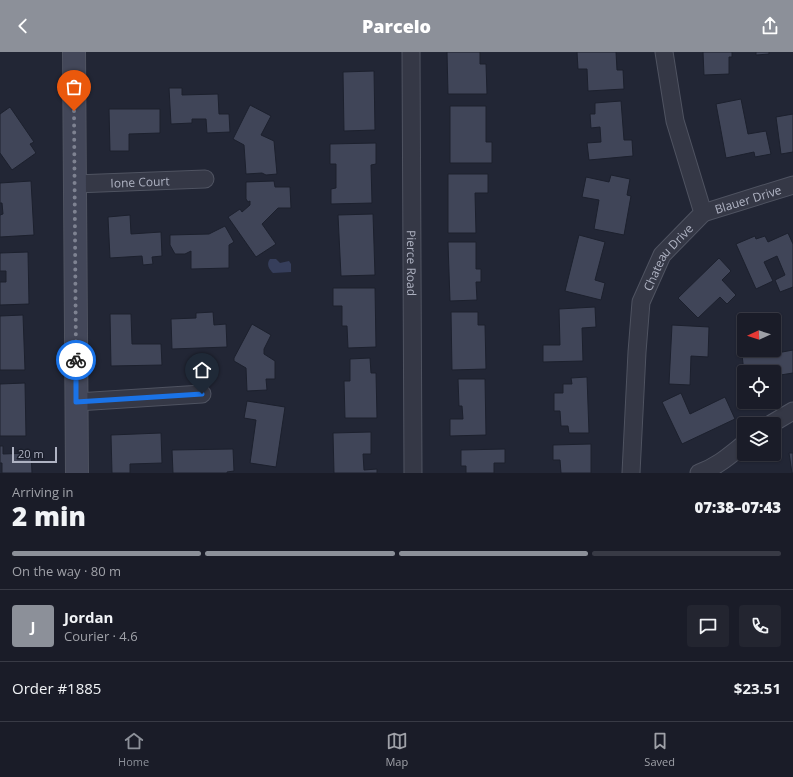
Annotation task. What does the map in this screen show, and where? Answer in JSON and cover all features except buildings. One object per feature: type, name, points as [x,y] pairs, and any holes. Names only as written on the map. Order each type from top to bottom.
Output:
[{"type":"main road","points":[[74,52],[77,473]]},
{"type":"street","name":"Pierce Road","points":[[411,52],[413,473]]},
{"type":"street","name":"Chateau Drive","points":[[631,473],[641,302],[662,255],[703,213],[675,121],[664,52]]},
{"type":"street","name":"Ione Court","points":[[75,184],[205,179]]},
{"type":"street","name":"Blauer Drive","points":[[703,213],[793,185]]},
{"type":"street","points":[[76,402],[202,394]]},
{"type":"street","points":[[781,418],[793,411]]},
{"type":"street","points":[[699,473],[724,460],[737,450]]},
{"type":"water","points":[[270,259],[276,259],[280,263],[289,261],[291,264],[291,272],[273,273],[268,266]]},
{"type":"way so far","points":[[74,111],[76,360]]},
{"type":"route","points":[[76,360],[76,402],[202,394]]}]
